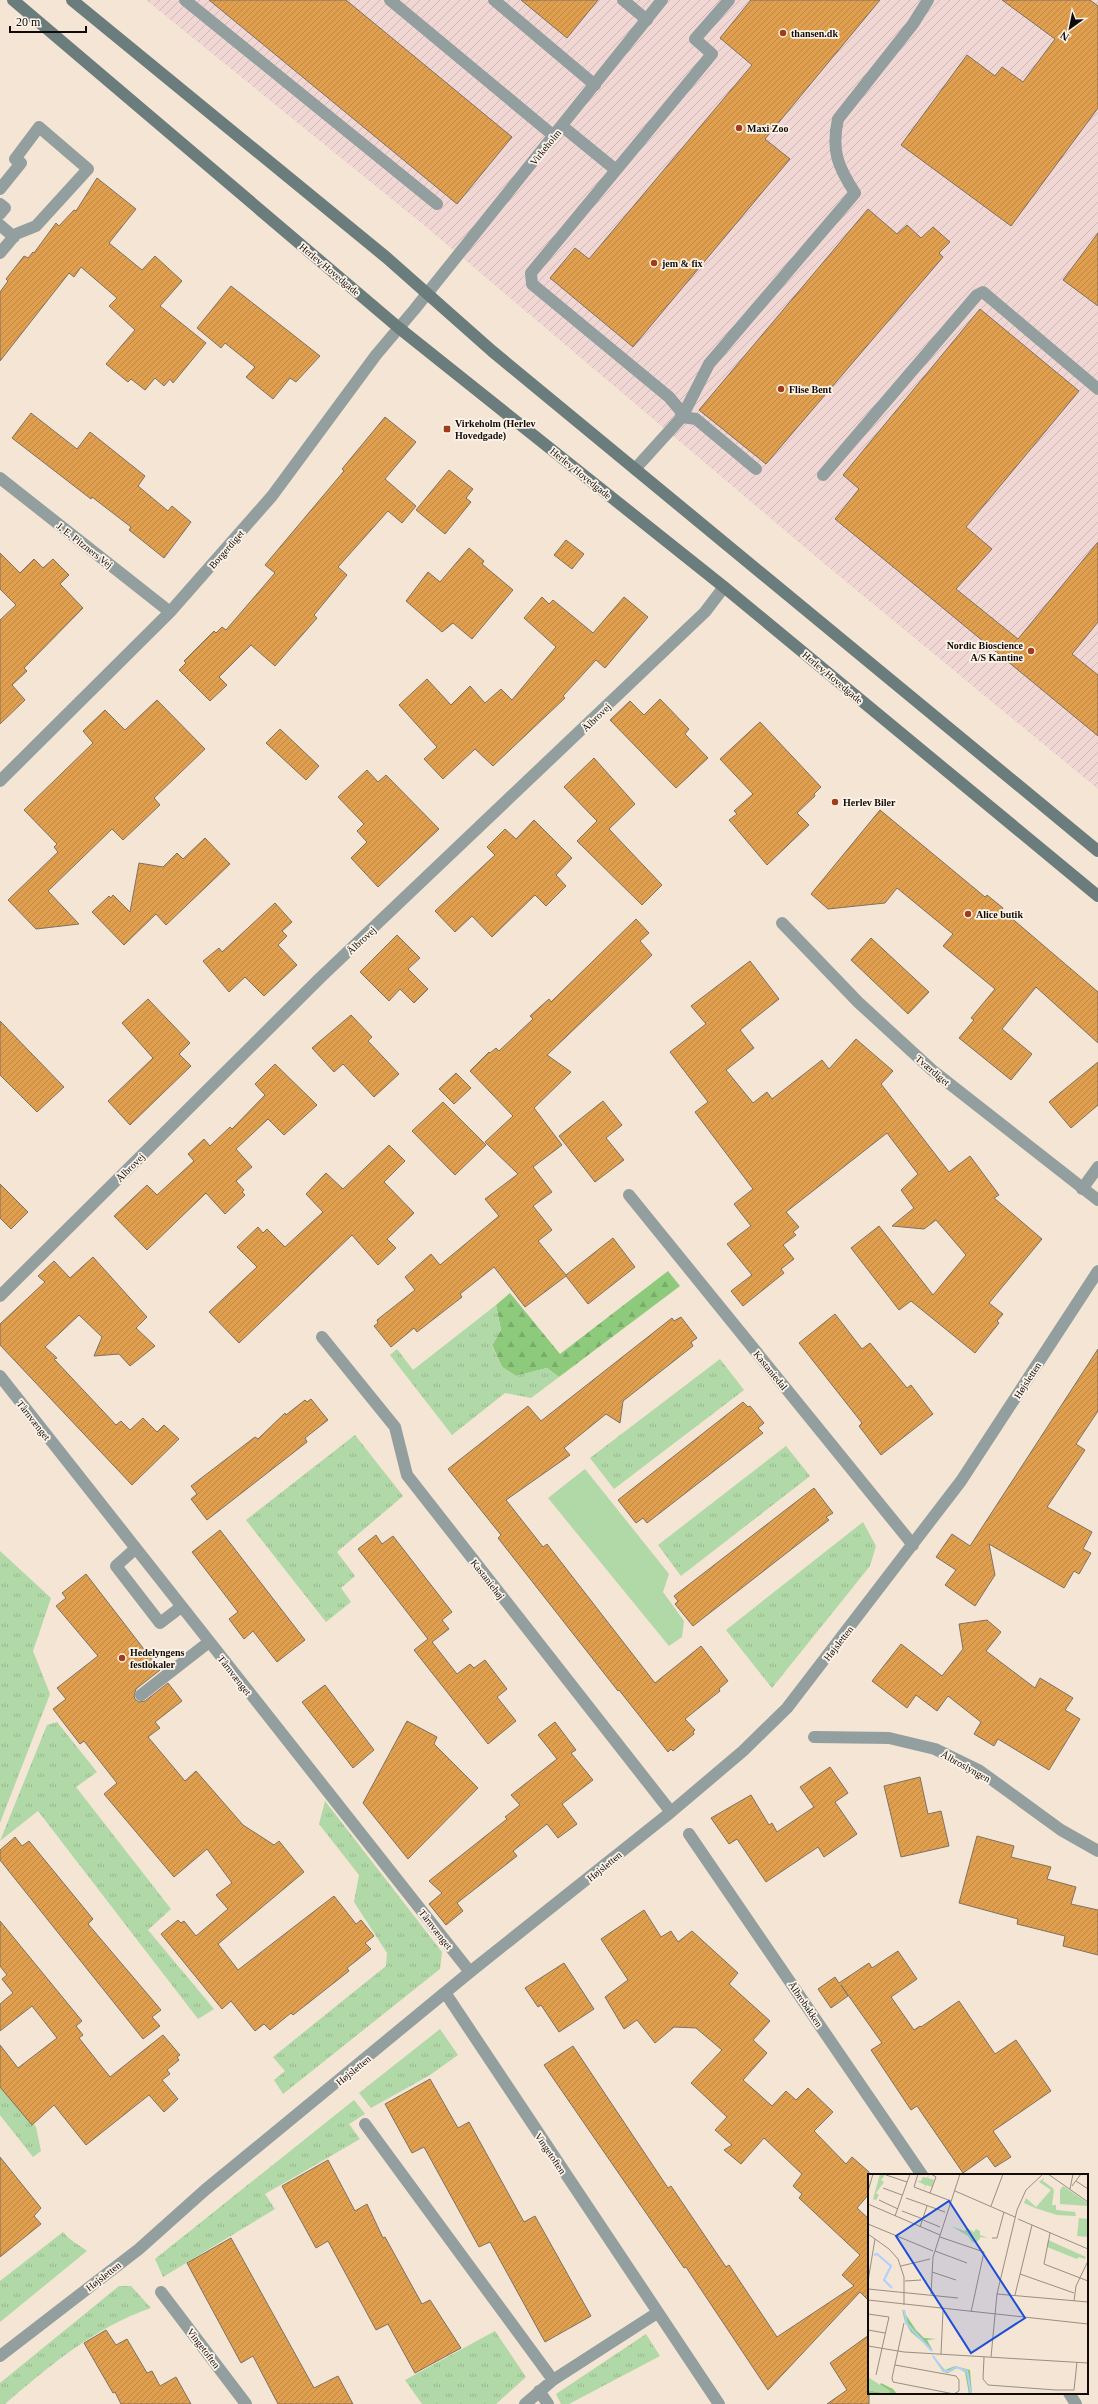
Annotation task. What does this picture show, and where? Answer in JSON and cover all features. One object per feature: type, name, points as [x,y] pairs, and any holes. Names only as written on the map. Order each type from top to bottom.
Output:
[{"type":"main road","name":"Herlev Hovedgade","points":[[13,0],[399,328],[724,587],[1098,896]]},
{"type":"main road","points":[[72,0],[387,258],[482,342],[1098,851]]},
{"type":"street","points":[[185,0],[437,204]]},
{"type":"street","points":[[390,0],[554,136]]},
{"type":"street","points":[[494,0],[595,85]]},
{"type":"street","points":[[623,0],[647,20]]},
{"type":"street","name":"Virkeholm","points":[[427,294],[662,0]]},
{"type":"street","points":[[682,417],[680,410],[669,396],[532,284],[530,274],[712,54],[695,39],[729,0]]},
{"type":"street","points":[[636,469],[682,417],[709,364],[855,193],[844,175],[834,152],[834,134],[838,119],[913,24],[928,0]]},
{"type":"street","points":[[562,126],[616,170]]},
{"type":"street","points":[[0,189],[21,163],[15,159],[39,127],[88,169],[36,226],[14,237],[0,253]]},
{"type":"street","points":[[0,204],[4,208],[0,214]]},
{"type":"street","points":[[0,225],[14,237]]},
{"type":"street","points":[[823,475],[977,295],[983,292],[1098,389]]},
{"type":"street","name":"Borgerdiget","points":[[0,781],[170,612],[272,496],[359,377],[427,294]]},
{"type":"street","points":[[682,417],[696,419],[756,469]]},
{"type":"street","name":"J. E. Pitzners Vej","points":[[0,478],[170,612]]},
{"type":"street","name":"Ålbrovej","points":[[0,1296],[320,978],[700,618],[724,587]]},
{"type":"street","name":"Tværdiget","points":[[782,923],[858,1002],[932,1070],[1082,1189],[1098,1200]]},
{"type":"street","points":[[1082,1189],[1098,1167]]},
{"type":"street","name":"Kastaniedal","points":[[629,1195],[913,1545]]},
{"type":"street","name":"Højsletten","points":[[0,2356],[139,2248],[205,2190],[446,1994],[470,1972],[671,1812],[742,1751],[787,1708],[961,1481],[1098,1271]]},
{"type":"street","name":"Kastaniehøj","points":[[322,1337],[395,1427],[407,1475],[671,1812]]},
{"type":"street","name":"Tårnvænget","points":[[0,1376],[470,1972]]},
{"type":"street","points":[[135,1549],[116,1566],[151,1612],[160,1623],[181,1607]]},
{"type":"street","points":[[141,1695],[209,1642]]},
{"type":"street","name":"Ålbroslyngen","points":[[814,1736],[890,1738],[935,1749],[980,1771],[1061,1830],[1098,1851]]},
{"type":"street","name":"Ålbrobakken","points":[[689,1834],[921,2174]]},
{"type":"street","name":"Vingetoften","points":[[446,1994],[719,2404]]},
{"type":"street","points":[[365,2124],[553,2380]]},
{"type":"street","name":"Vingetoften","points":[[161,2292],[246,2404]]},
{"type":"street","points":[[525,2404],[553,2380],[657,2313]]},
{"type":"street","points":[[539,2391],[548,2404]]},
{"type":"street","points":[[1070,2394],[1076,2404]]},
{"type":"shaded area","points":[[146,0],[1098,0],[1098,789],[821,561],[425,226]]},
{"type":"green space","points":[[668,1271],[680,1286],[559,1377],[547,1368],[516,1376],[502,1367],[492,1345],[501,1330],[496,1305],[510,1293],[560,1354]]},
{"type":"green space","points":[[496,1305],[501,1330],[492,1346],[502,1367],[516,1376],[547,1368],[559,1377],[531,1398],[505,1393],[452,1435],[390,1355],[397,1349],[413,1370]]},
{"type":"green space","points":[[720,1359],[744,1390],[614,1489],[590,1458]]},
{"type":"green space","points":[[355,1435],[403,1496],[337,1552],[355,1576],[341,1588],[351,1602],[326,1622],[246,1520]]},
{"type":"green space","points":[[786,1446],[810,1476],[681,1576],[658,1545]]},
{"type":"green space","points":[[585,1469],[669,1574],[663,1592],[684,1621],[682,1637],[669,1646],[548,1498]]},
{"type":"green space","points":[[863,1522],[876,1546],[870,1566],[772,1688],[726,1630]]},
{"type":"green space","points":[[0,1551],[51,1598],[33,1651],[50,1694],[0,1823]]},
{"type":"green space","points":[[57,1722],[97,1772],[76,1787],[171,1909],[148,1930],[214,2009],[198,2019],[38,1811],[0,1841],[47,1725]]},
{"type":"green space","points":[[325,1801],[442,1952],[440,1969],[283,2094],[274,2080],[285,2071],[273,2057],[386,1966],[387,1953],[354,1902],[359,1875],[319,1824]]},
{"type":"green space","points":[[440,2029],[458,2055],[430,2075],[371,2108],[359,2093]]},
{"type":"green space","points":[[0,2081],[36,2127],[41,2151],[33,2157],[0,2115]]},
{"type":"green space","points":[[354,2100],[365,2114],[349,2124],[360,2139],[265,2194],[275,2209],[163,2277],[155,2259]]},
{"type":"green space","points":[[63,2232],[71,2240],[87,2251],[0,2322],[0,2281]]},
{"type":"green space","points":[[119,2286],[131,2286],[151,2308],[130,2316],[92,2337],[56,2362],[5,2404],[0,2404],[0,2383]]},
{"type":"green space","points":[[495,2331],[526,2377],[496,2404],[422,2404],[405,2380]]},
{"type":"green space","points":[[646,2334],[660,2356],[569,2404],[561,2404],[556,2394]]},
{"type":"building","points":[[209,0],[346,0],[512,137],[457,204]]},
{"type":"building","points":[[521,0],[598,0],[567,38]]},
{"type":"building","points":[[751,0],[880,0],[765,139],[790,159],[633,347],[550,278],[575,248],[589,259],[752,65],[720,38]]},
{"type":"building","points":[[1002,0],[1090,0],[1098,6],[1098,108],[1011,226],[901,145],[967,55],[995,76],[1002,67],[1023,82],[1055,39]]},
{"type":"building","points":[[97,178],[136,209],[109,243],[142,270],[155,256],[182,281],[160,306],[206,343],[173,383],[170,379],[164,386],[155,378],[145,390],[131,379],[128,382],[106,364],[135,330],[109,306],[117,298],[81,267],[74,277],[69,273],[0,361],[0,292],[8,281],[6,279],[24,256],[28,258],[33,252],[34,253],[56,223],[59,226],[74,210],[76,211]]},
{"type":"building","points":[[868,209],[897,234],[907,225],[921,238],[933,227],[950,242],[939,253],[943,257],[766,464],[699,410]]},
{"type":"building","points":[[1098,233],[1098,306],[1063,280]]},
{"type":"building","points":[[231,286],[320,356],[296,382],[290,378],[273,399],[246,377],[255,367],[225,343],[221,348],[197,328]]},
{"type":"building","points":[[980,309],[1079,391],[966,527],[992,549],[956,589],[1018,639],[1098,542],[1098,622],[1072,654],[1098,675],[1098,736],[835,519],[859,489],[843,475]]},
{"type":"building","points":[[31,413],[77,449],[90,432],[145,476],[138,486],[168,511],[172,506],[191,522],[164,558],[129,530],[131,527],[92,497],[91,499],[12,438]]},
{"type":"building","points":[[385,417],[416,442],[385,479],[416,506],[402,523],[388,511],[338,567],[347,575],[314,615],[317,618],[275,666],[251,645],[219,677],[227,685],[210,701],[179,670],[186,663],[184,661],[214,631],[216,633],[222,627],[226,630],[275,573],[265,565],[344,471],[342,469]]},
{"type":"building","points":[[449,470],[473,489],[466,498],[471,502],[445,534],[416,510]]},
{"type":"building","points":[[566,540],[584,554],[572,569],[554,555]]},
{"type":"building","points":[[469,548],[484,561],[482,564],[513,590],[472,639],[453,623],[442,632],[406,601],[428,572],[440,582]]},
{"type":"building","points":[[0,553],[20,573],[34,559],[43,568],[53,559],[69,575],[60,584],[83,608],[24,668],[27,671],[12,685],[25,700],[0,724],[0,620],[16,605],[0,589]]},
{"type":"building","points":[[542,597],[549,604],[553,600],[593,633],[624,597],[648,617],[605,668],[596,660],[563,696],[565,698],[493,766],[475,749],[443,779],[424,759],[437,747],[399,705],[427,679],[451,705],[470,686],[485,703],[501,689],[512,700],[556,647],[524,618]]},
{"type":"building","points":[[660,699],[689,729],[685,734],[708,758],[676,788],[610,720],[630,701],[644,715]]},
{"type":"building","points":[[157,700],[205,749],[154,798],[160,805],[123,840],[112,829],[48,891],[79,924],[36,929],[8,900],[58,852],[54,847],[57,844],[24,810],[93,743],[83,731],[105,710],[125,730]]},
{"type":"building","points":[[760,722],[821,787],[814,794],[815,796],[797,813],[809,825],[767,865],[729,820],[737,814],[734,811],[753,794],[720,759]]},
{"type":"building","points":[[280,729],[319,766],[306,780],[266,743]]},
{"type":"building","points":[[594,758],[635,804],[609,829],[662,885],[642,905],[577,841],[597,821],[564,787]]},
{"type":"building","points":[[367,770],[378,782],[386,775],[439,829],[378,887],[351,858],[367,842],[357,831],[364,824],[338,797]]},
{"type":"building","points":[[880,810],[985,897],[987,895],[1003,908],[1002,910],[1098,992],[1098,1043],[1036,987],[1002,1029],[1032,1054],[1011,1080],[959,1038],[974,1020],[971,1018],[995,989],[943,946],[953,934],[897,888],[885,903],[828,909],[811,894]]},
{"type":"building","points":[[534,820],[572,858],[556,875],[566,886],[546,906],[535,895],[492,937],[472,916],[455,932],[435,911],[495,855],[487,847],[505,829],[516,839]]},
{"type":"building","points":[[205,838],[230,864],[166,925],[156,914],[124,945],[92,912],[109,896],[111,898],[113,895],[130,912],[139,863],[163,867],[177,853],[183,859]]},
{"type":"building","points":[[275,903],[292,922],[282,931],[287,936],[278,945],[297,965],[264,996],[245,977],[229,992],[203,961],[219,948],[222,952]]},
{"type":"building","points":[[636,919],[649,933],[640,941],[652,955],[547,1055],[571,1072],[534,1108],[562,1145],[533,1167],[552,1192],[533,1206],[552,1230],[538,1241],[566,1275],[613,1238],[635,1267],[588,1304],[566,1276],[525,1307],[494,1267],[460,1294],[462,1297],[417,1332],[414,1328],[391,1347],[374,1326],[378,1323],[377,1320],[415,1290],[405,1277],[431,1254],[440,1265],[499,1216],[485,1199],[518,1174],[485,1142],[513,1116],[470,1071],[489,1052],[490,1053],[496,1048],[499,1051],[533,1019],[530,1016],[549,999],[551,1002]]},
{"type":"building","points":[[397,935],[420,958],[408,969],[428,989],[414,1003],[400,989],[389,1001],[360,972]]},
{"type":"building","points":[[871,938],[929,992],[908,1014],[851,960]]},
{"type":"building","points":[[750,961],[779,999],[740,1030],[754,1048],[726,1070],[753,1103],[767,1092],[772,1099],[822,1060],[829,1069],[856,1039],[893,1071],[881,1084],[949,1172],[970,1156],[999,1195],[994,1198],[1042,1239],[989,1303],[1003,1314],[997,1321],[999,1323],[975,1353],[911,1301],[899,1310],[851,1248],[879,1226],[933,1295],[966,1255],[936,1220],[924,1229],[892,1226],[914,1208],[901,1190],[918,1174],[887,1133],[786,1212],[799,1227],[793,1232],[796,1235],[783,1245],[794,1259],[781,1269],[784,1273],[743,1306],[731,1291],[752,1275],[727,1244],[751,1226],[734,1204],[753,1189],[695,1112],[708,1102],[670,1052],[706,1024],[691,1006]]},
{"type":"building","points":[[148,999],[190,1043],[179,1054],[191,1066],[130,1125],[108,1101],[153,1058],[122,1023]]},
{"type":"building","points":[[351,1015],[372,1037],[368,1041],[399,1074],[374,1097],[343,1064],[334,1072],[312,1048]]},
{"type":"building","points":[[0,1021],[64,1087],[37,1112],[0,1075]]},
{"type":"building","points":[[1098,1062],[1098,1105],[1071,1128],[1049,1102]]},
{"type":"building","points":[[275,1064],[317,1105],[284,1135],[268,1119],[236,1149],[252,1167],[236,1181],[244,1190],[242,1192],[245,1195],[225,1214],[206,1193],[147,1250],[114,1216],[147,1185],[157,1195],[194,1161],[188,1154],[204,1139],[210,1146],[230,1127],[232,1129],[265,1095],[255,1084]]},
{"type":"building","points":[[456,1073],[471,1088],[454,1104],[439,1089]]},
{"type":"building","points":[[603,1101],[622,1125],[606,1138],[624,1160],[595,1182],[559,1136]]},
{"type":"building","points":[[443,1102],[486,1145],[455,1175],[412,1131]]},
{"type":"building","points":[[389,1145],[405,1161],[384,1182],[414,1213],[387,1239],[396,1248],[378,1265],[352,1235],[239,1343],[209,1312],[257,1267],[237,1247],[258,1227],[263,1233],[267,1229],[285,1247],[323,1212],[306,1194],[326,1173],[343,1189]]},
{"type":"building","points":[[0,1184],[28,1212],[11,1229],[0,1218]]},
{"type":"building","points":[[93,1257],[147,1317],[136,1328],[155,1346],[130,1366],[119,1354],[94,1356],[102,1337],[79,1315],[45,1347],[57,1358],[54,1359],[116,1425],[121,1421],[130,1430],[143,1418],[157,1432],[164,1425],[179,1439],[132,1485],[0,1345],[0,1324],[45,1282],[38,1276],[54,1261],[70,1278]]},
{"type":"building","points":[[835,1314],[862,1349],[870,1343],[907,1388],[911,1385],[933,1414],[881,1455],[859,1426],[862,1423],[799,1343]]},
{"type":"building","points":[[681,1317],[697,1338],[691,1342],[693,1346],[623,1401],[620,1423],[606,1414],[564,1448],[570,1455],[506,1500],[543,1547],[547,1544],[655,1683],[701,1646],[728,1681],[719,1689],[720,1691],[685,1719],[695,1730],[693,1732],[694,1734],[673,1751],[671,1749],[668,1752],[619,1690],[618,1691],[498,1538],[501,1535],[448,1469],[528,1406],[541,1421],[672,1318],[674,1321]]},
{"type":"building","points":[[1098,1349],[1098,1411],[1076,1444],[1085,1450],[1047,1507],[1092,1532],[1083,1549],[1091,1553],[1079,1574],[1074,1571],[1064,1588],[989,1544],[995,1575],[975,1606],[945,1585],[956,1570],[936,1557],[952,1534],[970,1546]]},
{"type":"building","points":[[311,1399],[328,1420],[305,1438],[307,1442],[207,1520],[191,1499],[197,1494],[191,1486],[255,1437],[258,1439],[285,1413],[286,1415],[305,1400],[307,1402]]},
{"type":"building","points":[[743,1402],[748,1407],[750,1406],[764,1423],[758,1428],[763,1433],[647,1523],[643,1518],[636,1523],[618,1500]]},
{"type":"building","points":[[814,1488],[833,1513],[826,1517],[829,1520],[693,1626],[675,1604],[678,1601],[674,1596]]},
{"type":"building","points":[[220,1530],[305,1640],[277,1662],[253,1631],[244,1639],[229,1619],[238,1612],[192,1552]]},
{"type":"building","points":[[376,1535],[382,1544],[393,1536],[452,1612],[442,1620],[449,1629],[432,1642],[457,1674],[470,1664],[474,1668],[485,1660],[507,1689],[497,1697],[516,1721],[488,1744],[414,1650],[428,1639],[358,1549]]},
{"type":"building","points":[[86,1574],[160,1670],[136,1689],[134,1696],[135,1699],[139,1702],[145,1701],[168,1683],[182,1701],[155,1722],[160,1728],[148,1737],[185,1781],[196,1771],[243,1825],[274,1845],[279,1841],[304,1872],[218,1944],[238,1970],[334,1896],[356,1924],[361,1920],[374,1936],[365,1943],[371,1949],[347,1968],[349,1971],[293,2015],[291,2013],[270,2030],[264,2024],[255,2031],[231,2001],[222,2009],[161,1934],[178,1920],[181,1923],[184,1921],[196,1936],[228,1909],[216,1895],[232,1883],[207,1849],[174,1877],[104,1794],[117,1783],[84,1741],[80,1744],[53,1709],[66,1699],[57,1688],[98,1656],[56,1606],[66,1598],[62,1593]]},
{"type":"building","points":[[987,1620],[1001,1632],[986,1651],[1035,1688],[1040,1678],[1073,1698],[1065,1710],[1080,1719],[1049,1770],[998,1739],[994,1746],[974,1734],[981,1722],[948,1696],[937,1711],[916,1695],[907,1708],[872,1681],[901,1644],[942,1676],[963,1649],[959,1624]]},
{"type":"building","points":[[325,1685],[374,1750],[353,1768],[302,1702]]},
{"type":"building","points":[[407,1721],[437,1737],[434,1744],[478,1788],[408,1859],[363,1803]]},
{"type":"building","points":[[555,1722],[576,1750],[571,1753],[593,1780],[562,1804],[577,1824],[558,1838],[547,1824],[513,1851],[517,1856],[457,1903],[463,1911],[446,1925],[429,1904],[442,1893],[429,1881],[507,1819],[505,1817],[520,1805],[511,1795],[557,1759],[538,1735]]},
{"type":"building","points":[[830,1767],[848,1793],[835,1802],[857,1834],[824,1857],[818,1847],[766,1882],[737,1839],[729,1844],[711,1818],[751,1795],[769,1825],[772,1823],[777,1832],[814,1807],[800,1787]]},
{"type":"building","points":[[920,1777],[928,1814],[941,1811],[949,1846],[901,1857],[884,1786]]},
{"type":"building","points":[[977,1836],[1014,1846],[1011,1857],[1051,1867],[1047,1879],[1076,1887],[1071,1904],[1098,1910],[1098,1955],[1063,1946],[1065,1936],[1017,1924],[1018,1919],[959,1903]]},
{"type":"building","points":[[15,1837],[22,1846],[29,1841],[93,1919],[88,1924],[161,2010],[152,2017],[160,2026],[143,2039],[0,1860],[0,1850]]},
{"type":"building","points":[[644,1910],[661,1937],[671,1931],[678,1942],[692,1931],[738,1973],[729,1984],[770,2021],[753,2040],[767,2053],[743,2080],[772,2106],[786,2091],[796,2100],[808,2088],[833,2112],[814,2131],[846,2164],[852,2157],[869,2172],[868,2195],[857,2208],[868,2218],[868,2300],[860,2292],[768,2390],[686,2267],[684,2268],[544,2065],[573,2046],[668,2188],[671,2186],[726,2267],[729,2265],[777,2337],[854,2286],[842,2275],[860,2255],[799,2198],[802,2194],[793,2186],[802,2174],[764,2138],[741,2164],[724,2150],[732,2145],[715,2130],[727,2117],[691,2083],[722,2050],[696,2028],[674,2027],[655,2043],[637,2020],[624,2029],[605,1997],[628,1980],[601,1939]]},
{"type":"building","points":[[0,1921],[82,2021],[76,2026],[83,2035],[79,2038],[110,2077],[163,2035],[180,2055],[177,2057],[179,2060],[167,2070],[170,2074],[162,2080],[178,2099],[164,2112],[149,2095],[86,2145],[54,2105],[32,2125],[0,2087],[0,2045],[18,2068],[57,2038],[32,2006],[0,2031],[0,2004],[13,1993],[2,1979],[7,1975],[0,1966]]},
{"type":"building","points":[[898,1951],[917,1979],[891,1997],[914,2030],[920,2026],[921,2027],[959,2001],[995,2054],[1016,2040],[1051,2091],[993,2131],[1011,2157],[995,2167],[987,2156],[963,2173],[917,2106],[911,2110],[871,2050],[882,2043],[841,1985],[848,1996],[831,2008],[818,1989],[835,1977],[839,1983],[869,1963],[872,1968]]},
{"type":"building","points":[[564,1963],[594,2009],[559,2032],[541,2005],[538,2007],[525,1988]]},
{"type":"building","points":[[430,2079],[458,2128],[469,2122],[524,2222],[535,2216],[591,2316],[545,2342],[490,2242],[479,2247],[424,2147],[412,2153],[385,2104]]},
{"type":"building","points":[[0,2157],[41,2208],[34,2216],[41,2224],[0,2257]]},
{"type":"building","points":[[328,2160],[355,2211],[367,2204],[383,2238],[385,2237],[422,2304],[430,2300],[461,2348],[415,2373],[388,2324],[376,2330],[328,2241],[316,2248],[282,2186]]},
{"type":"building","points":[[231,2238],[314,2388],[338,2376],[353,2404],[278,2404],[253,2356],[241,2363],[187,2263]]},
{"type":"building","points":[[106,2330],[116,2345],[127,2339],[147,2373],[152,2371],[160,2386],[176,2377],[191,2404],[121,2404],[84,2343]]},
{"type":"building","points":[[868,2336],[869,2404],[827,2404],[847,2390],[830,2363]]},
{"type":"place","name":"thansen.dk","points":[[783,33]]},
{"type":"place","name":"Maxi Zoo","points":[[739,128]]},
{"type":"place","name":"jem & fix","points":[[654,263]]},
{"type":"place","name":"Flise Bent","points":[[781,389]]},
{"type":"place","name":"Virkeholm (Herlev Hovedgade)","points":[[447,429]]},
{"type":"place","name":"Nordic Bioscience A/S Kantine","points":[[1031,651]]},
{"type":"place","name":"Herlev Biler","points":[[835,802]]},
{"type":"place","name":"Alice butik","points":[[968,914]]},
{"type":"place","name":"Hedelyngens festlokaler","points":[[122,1658]]}]
